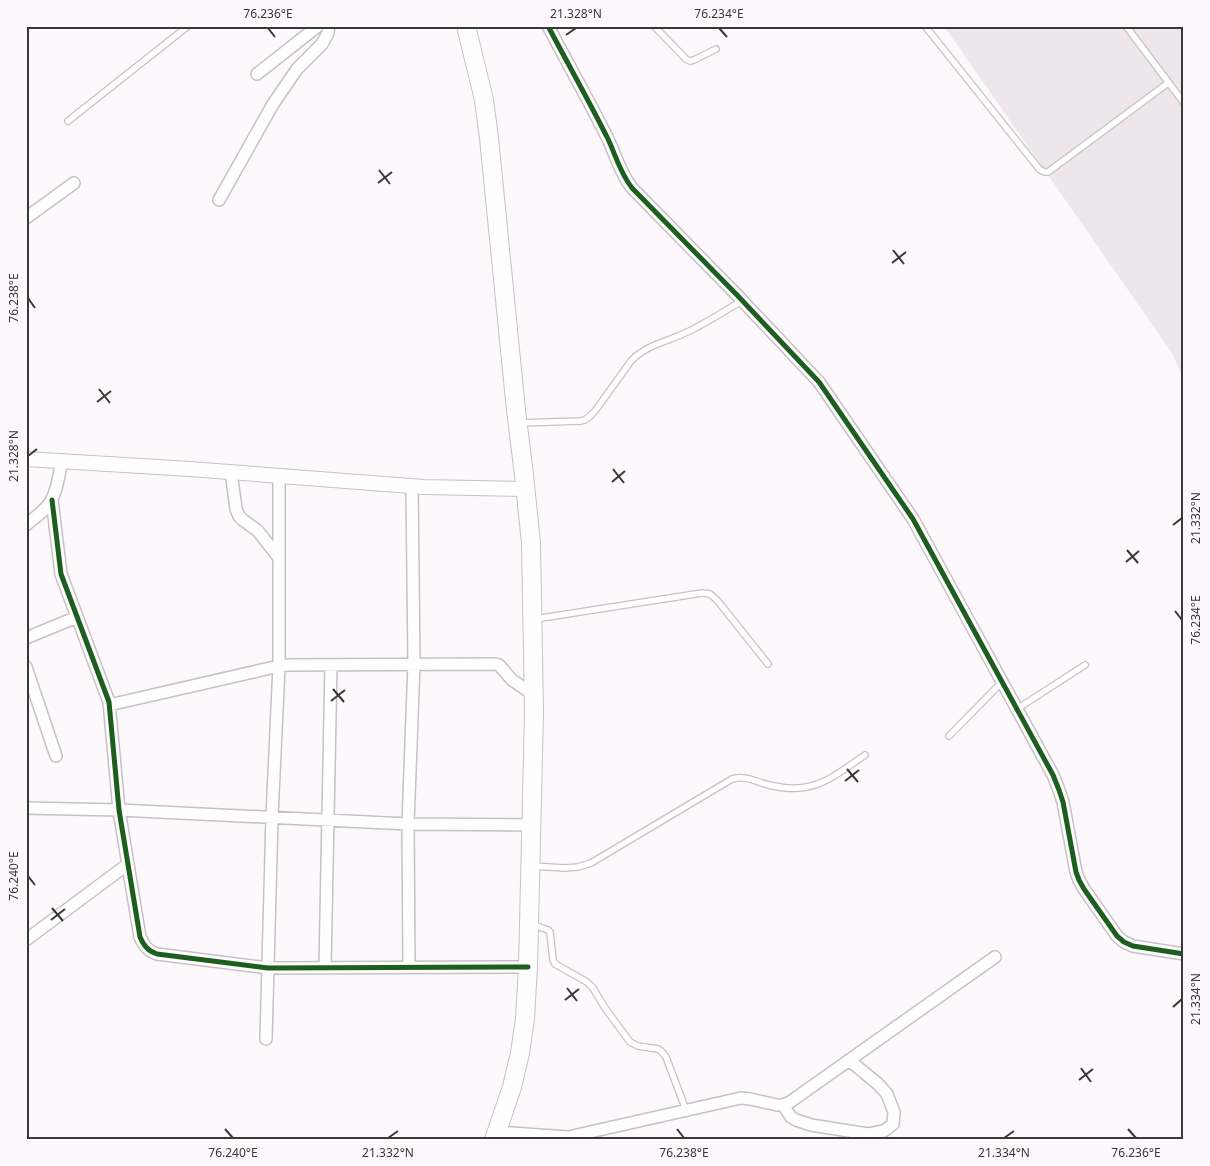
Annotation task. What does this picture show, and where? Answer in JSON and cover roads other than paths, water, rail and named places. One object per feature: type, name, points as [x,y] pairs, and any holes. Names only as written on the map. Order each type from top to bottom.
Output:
[{"type":"highway","points":[[466,26],[484,100],[489,138],[531,543],[533,619],[534,695],[528,966],[525,1019],[512,1087],[495,1136]]},
{"type":"street","points":[[257,74],[318,26]]},
{"type":"street","points":[[218,200],[273,104],[297,69],[322,44],[328,33],[329,26]]},
{"type":"street","points":[[548,26],[608,140],[625,179],[819,382],[913,519],[1053,775],[1059,790],[1076,872],[1084,889],[1117,936],[1124,942],[1133,946],[1184,954]]},
{"type":"street","points":[[26,218],[74,183]]},
{"type":"street","points":[[26,459],[62,460],[412,486],[526,489]]},
{"type":"street","points":[[26,524],[52,500],[62,460]]},
{"type":"street","points":[[231,472],[236,509],[239,516],[258,531],[279,558]]},
{"type":"street","points":[[266,1039],[272,817],[279,666],[279,476]]},
{"type":"street","points":[[409,967],[408,824],[414,664],[412,486]]},
{"type":"street","points":[[52,500],[61,574],[107,695],[119,810],[140,937],[146,948],[157,954],[268,968],[528,966]]},
{"type":"street","points":[[26,638],[77,617]]},
{"type":"street","points":[[109,705],[279,666],[495,664],[499,665],[512,680],[534,695]]},
{"type":"street","points":[[325,967],[332,665]]},
{"type":"street","points":[[26,667],[56,756]]},
{"type":"street","points":[[26,808],[119,810],[408,824],[531,825]]},
{"type":"street","points":[[26,940],[128,864]]},
{"type":"street","points":[[495,1136],[568,1137],[741,1098],[783,1105],[790,1102],[996,957]]},
{"type":"street","points":[[783,1105],[791,1117],[811,1125],[868,1134],[884,1131],[893,1124],[894,1112],[887,1094],[849,1060]]},
{"type":"lane","points":[[68,121],[188,26]]},
{"type":"lane","points":[[654,26],[690,61],[716,49]]},
{"type":"lane","points":[[925,26],[1040,170],[1045,172],[1048,172],[1168,83]]},
{"type":"lane","points":[[1126,26],[1184,103]]},
{"type":"lane","points":[[518,423],[585,420],[595,411],[636,355],[652,346],[686,333],[742,301]]},
{"type":"lane","points":[[533,619],[702,593],[710,594],[717,600],[768,664]]},
{"type":"lane","points":[[1017,709],[1085,665]]},
{"type":"lane","points":[[949,736],[1002,682]]},
{"type":"lane","points":[[530,866],[565,868],[591,863],[732,779],[749,778],[786,789],[809,787],[828,780],[865,755]]},
{"type":"lane","points":[[529,923],[550,932],[553,960],[556,964],[587,982],[593,988],[630,1042],[638,1046],[658,1049],[662,1052],[666,1057],[686,1110]]}]
